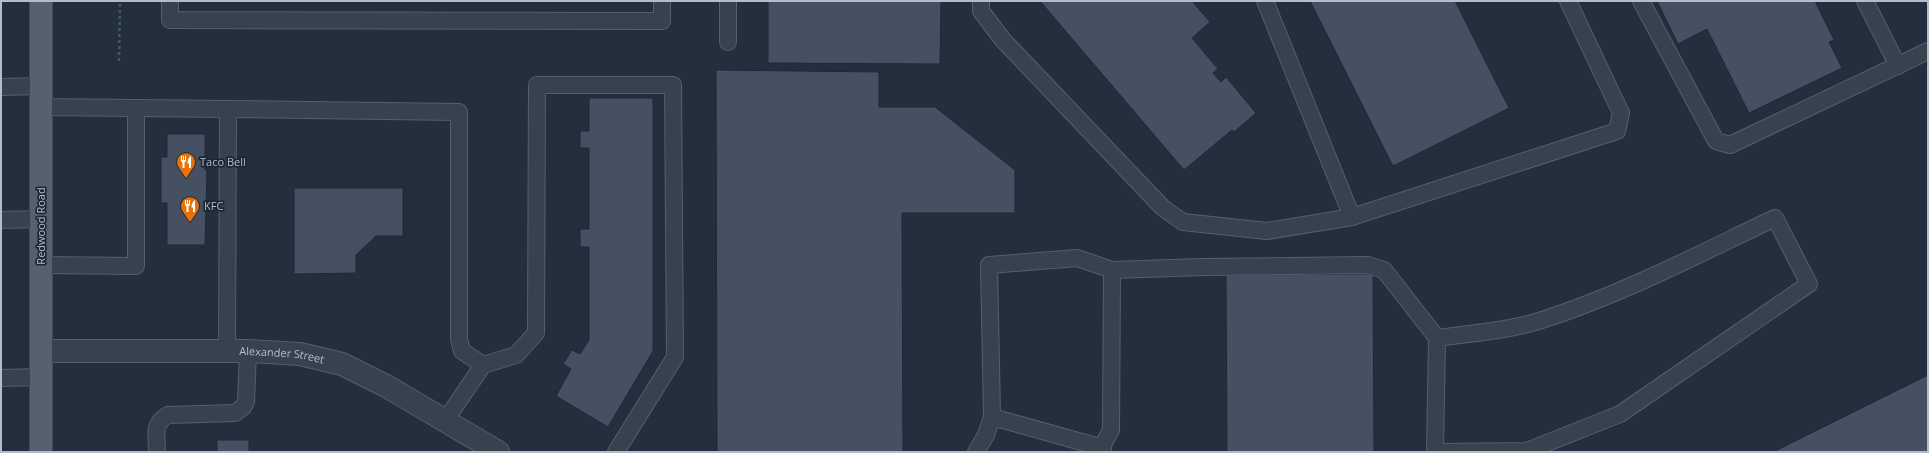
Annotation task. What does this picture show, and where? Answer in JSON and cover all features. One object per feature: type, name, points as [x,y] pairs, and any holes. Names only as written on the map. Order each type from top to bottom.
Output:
[{"type":"main road","name":"Redwood Road","points":[[41,1],[41,452]]},
{"type":"street","name":"Alexander Street","points":[[41,350],[237,350],[300,354],[342,364],[388,387],[498,452]]},
{"type":"lane","points":[[170,1],[170,20],[622,21],[662,21],[662,1]]},
{"type":"lane","points":[[728,1],[728,42]]},
{"type":"lane","points":[[980,1],[981,11],[1003,40],[1163,208],[1183,222],[1267,231],[1352,217],[1617,131],[1621,113],[1568,1]]},
{"type":"lane","points":[[1265,1],[1352,217]]},
{"type":"lane","points":[[1641,1],[1716,141],[1730,145],[1928,51]]},
{"type":"lane","points":[[1865,1],[1898,66]]},
{"type":"lane","points":[[445,421],[483,365],[516,356],[536,333],[537,85],[673,85],[675,357],[616,452]]},
{"type":"lane","points":[[1,87],[41,97],[136,108],[459,112],[459,339],[462,351],[483,365]]},
{"type":"lane","points":[[41,265],[136,266],[136,108]]},
{"type":"lane","points":[[157,452],[157,427],[160,420],[168,415],[235,413],[243,407],[246,402],[237,350],[228,109]]},
{"type":"lane","points":[[976,452],[986,435],[992,416],[989,265],[1077,258],[1112,270],[1203,267],[1368,265],[1384,270],[1437,338],[1436,452],[1527,451],[1620,414],[1809,284],[1776,218],[1610,295],[1540,320],[1496,330],[1437,338]]},
{"type":"lane","points":[[1,220],[42,219]]},
{"type":"lane","points":[[992,416],[1101,450],[1111,430],[1112,270]]},
{"type":"lane","points":[[1,378],[41,378]]},
{"type":"path","points":[[119,61],[120,1]]},
{"type":"building","points":[[768,1],[941,1],[940,64],[768,63]]},
{"type":"building","points":[[1040,1],[1192,1],[1210,22],[1192,38],[1218,69],[1213,73],[1221,82],[1226,77],[1256,113],[1234,132],[1232,130],[1184,170]]},
{"type":"building","points":[[1310,1],[1455,1],[1509,108],[1393,166]]},
{"type":"building","points":[[1657,1],[1815,1],[1834,40],[1829,42],[1842,68],[1749,113],[1707,29],[1678,44]]},
{"type":"building","points":[[716,70],[879,72],[879,107],[935,107],[1015,170],[1015,213],[902,213],[903,452],[717,452]]},
{"type":"building","points":[[589,98],[653,98],[653,351],[608,427],[556,396],[571,369],[563,364],[572,350],[580,354],[589,340],[589,247],[580,247],[580,229],[589,229],[589,148],[580,148],[580,131],[589,131]]},
{"type":"building","points":[[167,134],[205,134],[205,170],[207,170],[205,245],[167,245],[167,203],[161,203],[161,157],[167,157]]},
{"type":"building","points":[[294,188],[403,188],[403,236],[376,236],[356,255],[356,273],[294,274]]},
{"type":"building","points":[[1373,274],[1374,452],[1227,452],[1226,275]]},
{"type":"building","points":[[1928,375],[1928,452],[1773,452]]},
{"type":"building","points":[[217,440],[249,440],[249,452],[217,452]]},
{"type":"place","name":"Taco Bell","points":[[186,179]]},
{"type":"place","name":"KFC","points":[[190,223]]}]
